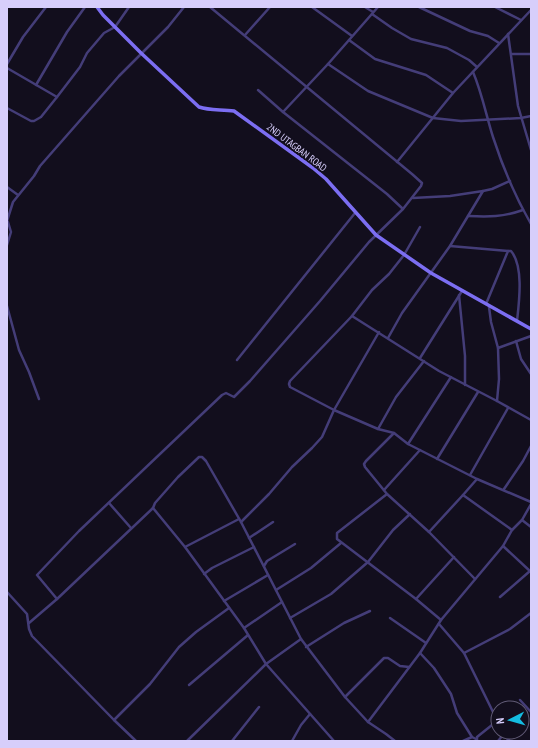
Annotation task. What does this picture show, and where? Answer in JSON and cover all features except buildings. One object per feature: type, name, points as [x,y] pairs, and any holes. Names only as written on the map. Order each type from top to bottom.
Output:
[{"type":"street","points":[[7,64],[23,37],[46,7]]},
{"type":"street","points":[[36,85],[67,32],[85,7]]},
{"type":"street","name":"2ND UTAGBAN ROAD","points":[[97,7],[103,16],[199,107],[206,110],[225,110],[234,112],[313,168],[326,179],[376,235],[431,273],[531,329]]},
{"type":"street","points":[[7,108],[27,120],[34,122],[41,117],[80,67],[87,53],[104,33],[115,27],[129,7]]},
{"type":"street","points":[[7,246],[11,232],[7,222],[13,202],[18,195],[68,133],[141,53],[178,16],[184,7]]},
{"type":"street","points":[[245,35],[270,7]]},
{"type":"street","points":[[312,7],[352,36]]},
{"type":"street","points":[[365,7],[392,28],[411,39],[447,48],[469,60],[477,68]]},
{"type":"street","points":[[282,112],[308,87],[378,7]]},
{"type":"street","points":[[419,7],[470,31],[488,36],[499,43]]},
{"type":"street","points":[[495,7],[521,20]]},
{"type":"street","points":[[57,599],[37,575],[109,503],[222,395],[226,393],[234,397],[250,381],[376,235],[403,209],[421,186],[422,182],[211,8]]},
{"type":"street","points":[[397,162],[453,93],[531,10]]},
{"type":"street","points":[[508,34],[512,54],[518,106],[531,150]]},
{"type":"street","points":[[349,40],[375,59],[426,75],[453,93]]},
{"type":"street","points":[[512,54],[531,54]]},
{"type":"street","points":[[328,64],[368,91],[433,118],[461,121],[521,118],[531,116]]},
{"type":"street","points":[[7,68],[57,97]]},
{"type":"street","points":[[473,72],[493,137],[510,181],[531,224]]},
{"type":"street","points":[[258,90],[282,112],[387,194],[403,209]]},
{"type":"street","points":[[412,198],[450,196],[483,191],[492,189],[510,181]]},
{"type":"street","points":[[7,187],[18,195]]},
{"type":"street","points":[[388,338],[402,314],[450,246],[483,191]]},
{"type":"street","points":[[468,216],[502,216],[523,210]]},
{"type":"street","points":[[237,360],[355,212]]},
{"type":"street","points":[[368,722],[420,653],[441,620],[503,546],[512,530],[522,520],[531,503],[504,489],[477,479],[437,459],[408,444],[394,433],[378,429],[334,410],[290,387],[289,384],[295,376],[352,316],[372,290],[390,274],[404,255],[420,228]]},
{"type":"street","points":[[450,246],[511,251],[514,254],[519,272],[520,287],[517,321]]},
{"type":"street","points":[[497,401],[499,368],[498,348],[488,305],[508,251]]},
{"type":"street","points":[[420,358],[462,291]]},
{"type":"street","points":[[459,295],[465,356],[465,385]]},
{"type":"street","points":[[7,306],[19,350],[39,399]]},
{"type":"street","points":[[352,316],[451,377],[531,420]]},
{"type":"street","points":[[185,547],[240,520],[269,494],[292,467],[312,448],[322,436],[334,410],[379,332]]},
{"type":"street","points":[[498,348],[531,336]]},
{"type":"street","points":[[516,341],[521,359],[531,374]]},
{"type":"street","points":[[378,429],[396,397],[424,361]]},
{"type":"street","points":[[408,444],[451,377]]},
{"type":"street","points":[[437,459],[478,392]]},
{"type":"street","points":[[470,475],[508,408]]},
{"type":"street","points":[[394,433],[364,464],[365,467],[387,494],[429,532],[475,579]]},
{"type":"street","points":[[504,489],[524,461],[531,446]]},
{"type":"street","points":[[384,490],[420,450]]},
{"type":"street","points":[[29,623],[57,599],[153,508],[155,503],[178,477],[200,457],[202,457],[206,461],[240,520],[306,647],[345,697],[368,722],[394,741]]},
{"type":"street","points":[[429,532],[477,479]]},
{"type":"street","points":[[387,494],[337,533],[337,539],[416,599],[441,620]]},
{"type":"street","points":[[463,495],[512,530]]},
{"type":"street","points":[[109,503],[131,528]]},
{"type":"street","points":[[153,508],[185,547],[244,628],[266,664],[334,741]]},
{"type":"street","points":[[290,618],[331,594],[368,562],[393,530],[410,514]]},
{"type":"street","points":[[522,520],[531,527]]},
{"type":"street","points":[[249,538],[273,522]]},
{"type":"street","points":[[276,590],[311,568],[341,543]]},
{"type":"street","points":[[264,566],[268,561],[295,544]]},
{"type":"street","points":[[500,597],[530,572],[503,546]]},
{"type":"street","points":[[204,574],[212,568],[254,547]]},
{"type":"street","points":[[416,599],[454,558]]},
{"type":"street","points":[[224,601],[268,575]]},
{"type":"street","points":[[7,592],[27,614],[29,630],[32,636],[136,741]]},
{"type":"street","points":[[244,628],[282,602]]},
{"type":"street","points":[[114,720],[150,684],[179,647],[196,632],[229,608]]},
{"type":"street","points":[[306,647],[344,623],[370,611]]},
{"type":"street","points":[[464,653],[510,629],[531,612]]},
{"type":"street","points":[[390,618],[426,643]]},
{"type":"street","points":[[439,624],[464,653],[490,706]]},
{"type":"street","points":[[189,686],[248,635]]},
{"type":"street","points":[[188,741],[266,664],[301,639]]},
{"type":"street","points":[[420,653],[434,668],[451,694],[457,713],[472,737],[477,740],[490,727]]},
{"type":"street","points":[[345,697],[384,658],[388,658],[400,666],[409,668]]},
{"type":"street","points":[[232,741],[259,707]]},
{"type":"street","points":[[292,741],[301,725],[310,714]]},
{"type":"street","points":[[464,741],[472,737]]}]
